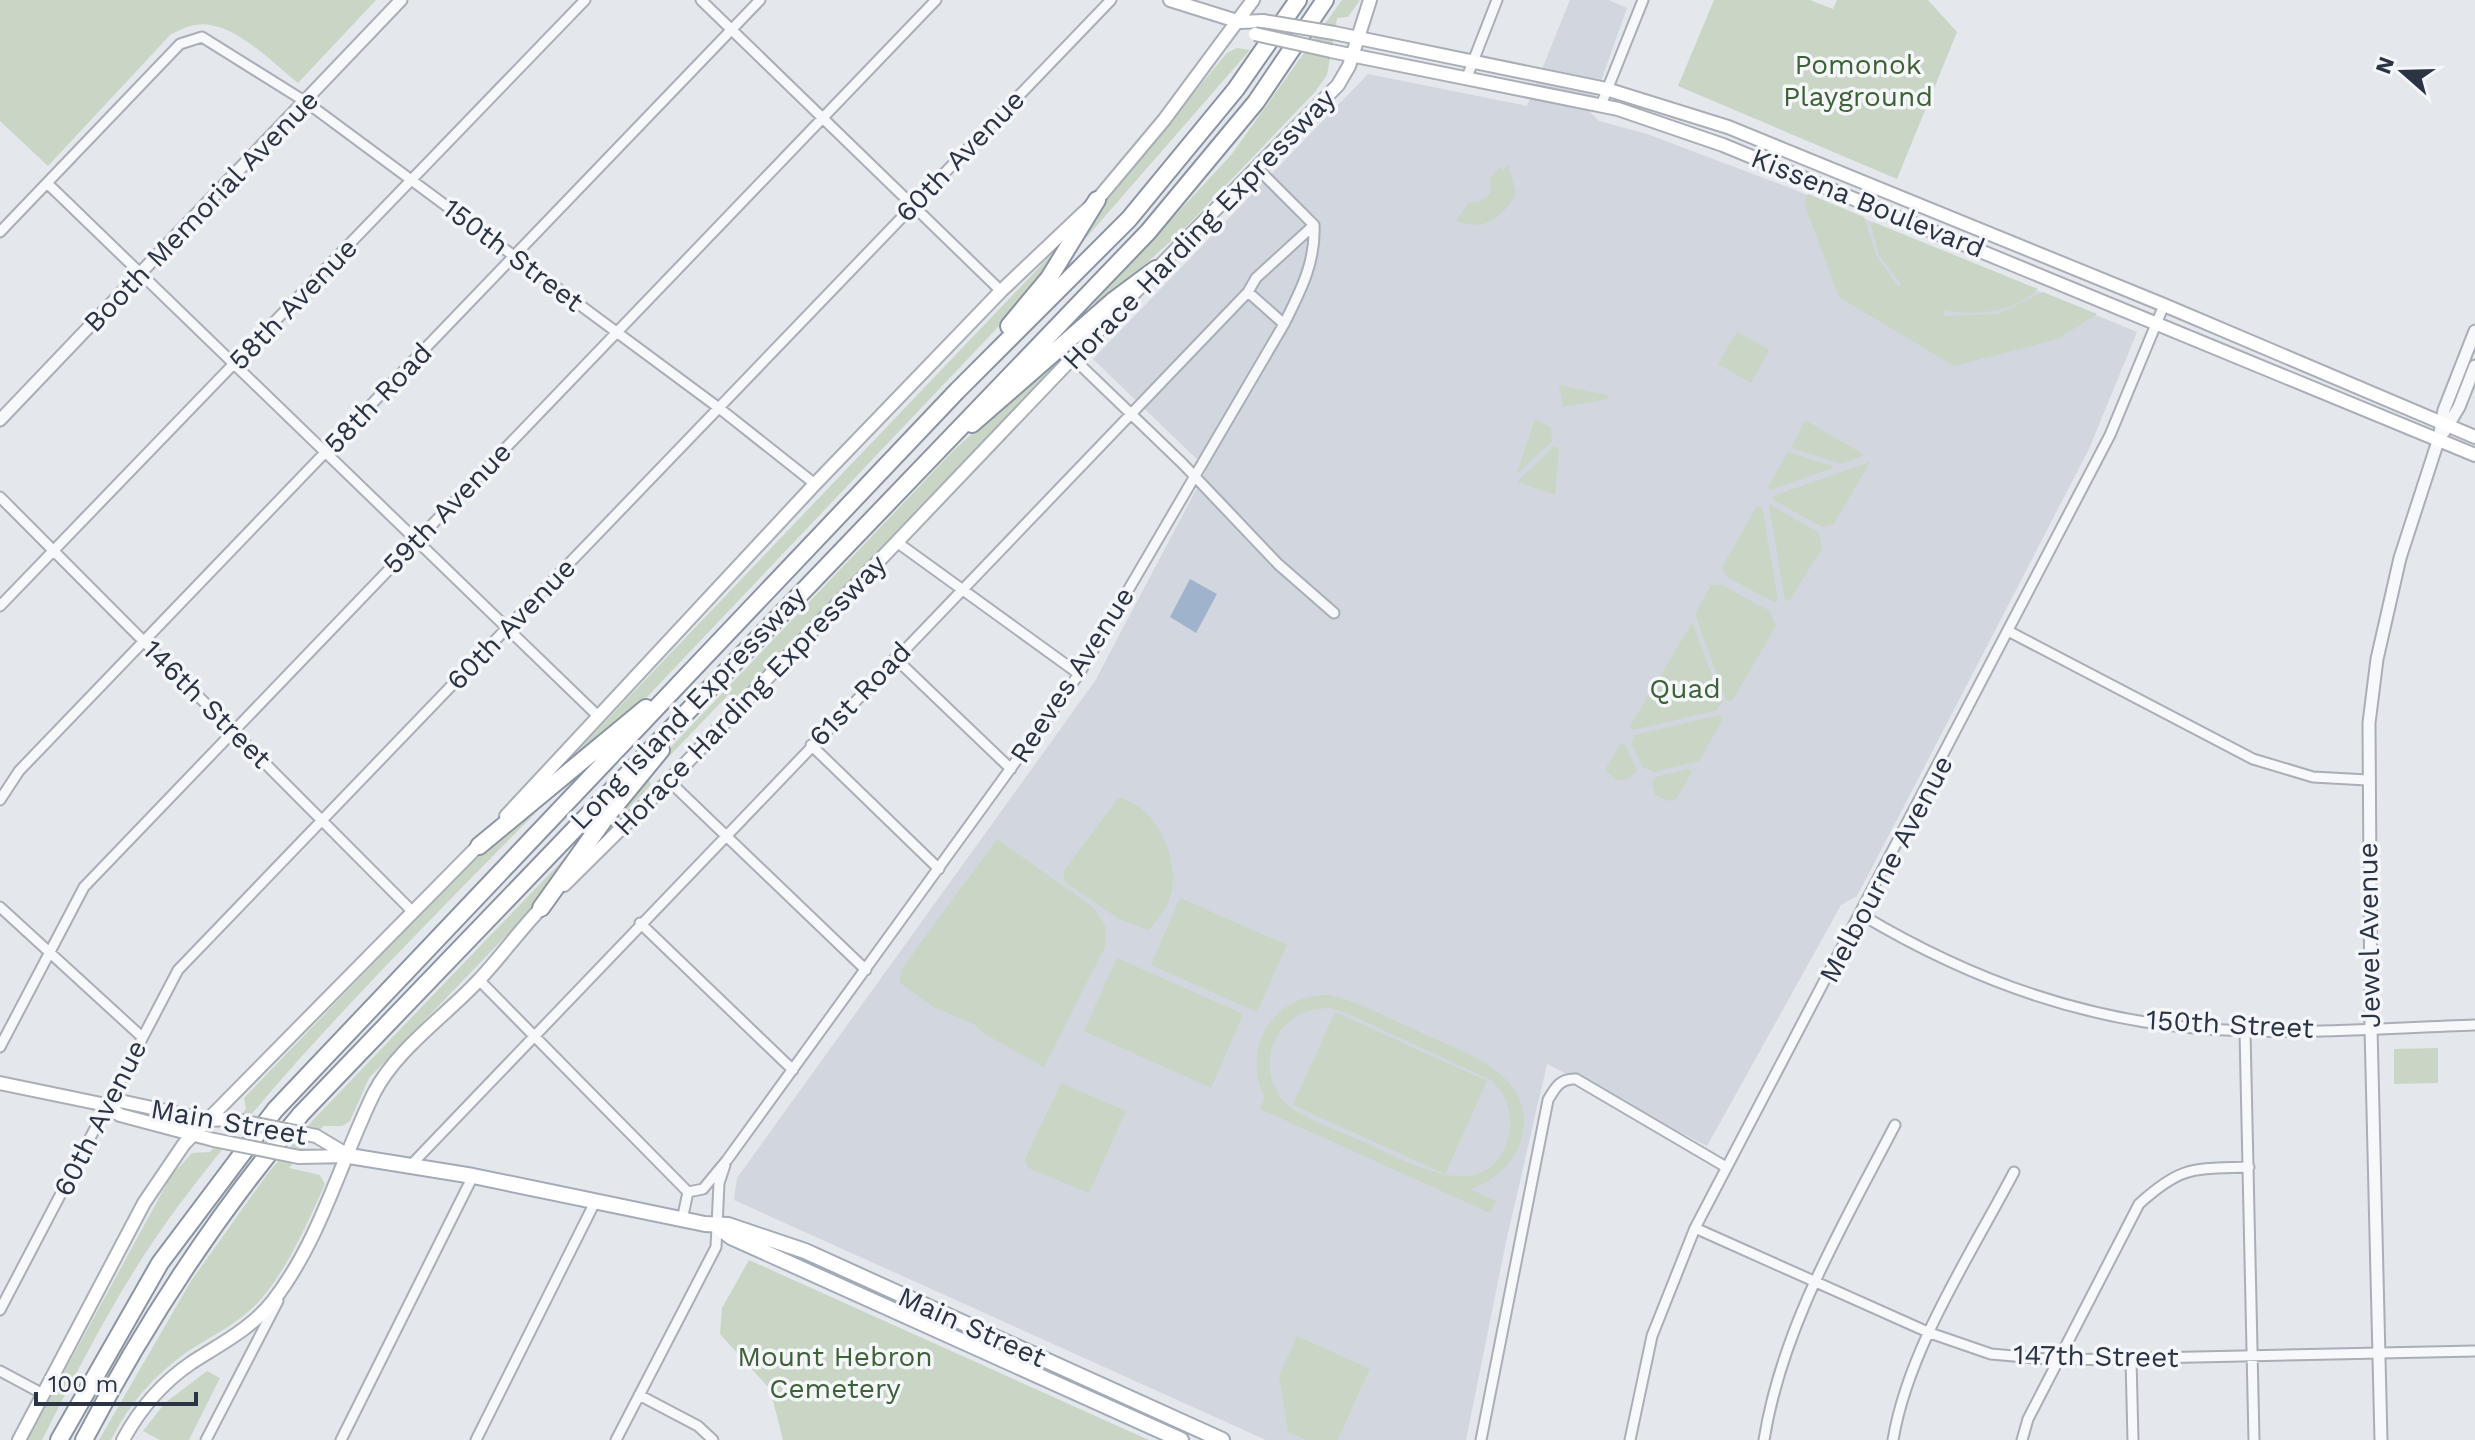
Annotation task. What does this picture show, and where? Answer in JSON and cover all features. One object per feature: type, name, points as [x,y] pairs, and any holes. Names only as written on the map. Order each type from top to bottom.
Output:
[{"type":"highway","name":"Long Island Expressway","points":[[59,1440],[160,1263],[259,1128],[327,1052],[957,391],[1129,219],[1236,89],[1298,0]]},
{"type":"highway","name":"Long Island Expressway","points":[[84,1440],[129,1356],[182,1270],[286,1131],[364,1045],[1148,232],[1256,102],[1325,0]]},
{"type":"highway","points":[[957,391],[1049,278],[1097,200]]},
{"type":"highway","points":[[932,453],[987,412],[1113,301],[1156,269]]},
{"type":"highway","points":[[479,846],[686,678]]},
{"type":"highway","points":[[541,908],[606,817],[706,689]]},
{"type":"main road","name":"Kissena Boulevard","points":[[1170,0],[1240,22],[1263,21],[1334,33],[1606,89],[1728,127],[2164,305],[2475,437]]},
{"type":"main road","points":[[19,1440],[144,1203],[195,1132],[479,846],[815,484],[1001,291],[1097,200],[1240,22],[1253,0]]},
{"type":"main road","name":"Horace Harding Expressway","points":[[128,1438],[141,1410],[166,1383],[252,1322],[291,1275],[387,1072],[479,980],[541,908],[669,781],[757,685],[898,543],[1156,269],[1338,85],[1352,55],[1370,0]]},
{"type":"main road","name":"Kissena Boulevard","points":[[1240,22],[1255,34],[1601,105],[1744,153],[2475,455]]},
{"type":"main road","name":"Main Street","points":[[0,1083],[106,1105],[120,1115],[195,1132],[214,1140],[299,1157],[349,1156],[473,1176],[682,1220],[736,1227],[805,1251],[1222,1440]]},
{"type":"main road","name":"Main Street","points":[[106,1105],[120,1101],[207,1120],[230,1119],[316,1136],[349,1156]]},
{"type":"main road","name":"Main Street","points":[[717,1226],[731,1237],[1181,1440]]},
{"type":"street","name":"Booth Memorial Avenue","points":[[0,420],[401,0]]},
{"type":"street","name":"58th Avenue","points":[[0,606],[585,0]]},
{"type":"street","points":[[701,0],[1001,291]]},
{"type":"street","name":"58th Road","points":[[0,800],[19,771],[760,0]]},
{"type":"street","name":"59th Avenue","points":[[0,1047],[84,887],[936,0]]},
{"type":"street","name":"60th Avenue","points":[[0,1310],[178,970],[1111,0]]},
{"type":"street","points":[[1467,77],[1497,0]]},
{"type":"street","points":[[1601,105],[1643,0]]},
{"type":"street","name":"150th Street","points":[[47,183],[180,44],[202,37],[306,102],[719,408],[815,484]]},
{"type":"street","points":[[1257,168],[1314,225]]},
{"type":"street","points":[[0,232],[47,183],[509,626],[598,716]]},
{"type":"street","name":"61st Road","points":[[410,1166],[1248,292],[1256,278],[1314,225]]},
{"type":"street","name":"Reeves Avenue","points":[[688,1192],[703,1189],[727,1160],[1079,674],[1284,324],[1306,278],[1315,244],[1314,225]]},
{"type":"street","points":[[1248,292],[1284,324]]},
{"type":"street","name":"Melbourne Avenue","points":[[1630,1440],[1652,1336],[1695,1228],[2010,632],[2110,435],[2164,305]]},
{"type":"street","name":"Jewel Avenue","points":[[2445,424],[2475,331]]},
{"type":"street","points":[[1074,359],[1278,564],[1334,613]]},
{"type":"street","name":"Jewel Avenue","points":[[2381,1440],[2367,780],[2372,691],[2386,612],[2439,438],[2475,366]]},
{"type":"street","name":"146th Street","points":[[0,497],[413,912]]},
{"type":"street","points":[[898,543],[1079,674]]},
{"type":"street","points":[[2010,632],[2253,759],[2313,777],[2367,780]]},
{"type":"street","points":[[895,658],[1011,769]]},
{"type":"street","points":[[811,745],[939,869]]},
{"type":"street","points":[[669,781],[866,970]]},
{"type":"street","points":[[0,907],[142,1037]]},
{"type":"street","name":"150th Street","points":[[1862,915],[1955,965],[2039,998],[2157,1024],[2245,1031],[2475,1025]]},
{"type":"street","points":[[640,923],[793,1070]]},
{"type":"street","points":[[479,980],[688,1192],[682,1220]]},
{"type":"street","points":[[2245,1031],[2254,1440]]},
{"type":"street","points":[[1481,1440],[1548,1100],[1561,1081],[1576,1079],[1726,1167]]},
{"type":"street","points":[[1764,1440],[1775,1385],[1815,1282],[1895,1125]]},
{"type":"street","name":"Reeves Avenue","points":[[616,1440],[716,1247],[719,1183],[727,1160]]},
{"type":"street","points":[[2022,1440],[2028,1419],[2139,1204],[2167,1179],[2195,1169],[2249,1167]]},
{"type":"street","points":[[1893,1440],[1898,1410],[1930,1333],[2014,1172]]},
{"type":"street","points":[[341,1440],[473,1176]]},
{"type":"street","points":[[476,1440],[595,1202]]},
{"type":"street","name":"147th Street","points":[[1695,1228],[1930,1333],[1991,1354],[2058,1360],[2475,1351]]},
{"type":"street","points":[[206,1440],[291,1275]]},
{"type":"street","points":[[2131,1359],[2133,1440]]},
{"type":"street","points":[[0,1371],[43,1394]]},
{"type":"street","points":[[639,1395],[698,1426],[713,1440]]},
{"type":"shaded area","points":[[1570,0],[1609,0],[1627,8],[1590,112],[1599,121],[1647,134],[1795,190],[2137,332],[2089,449],[1857,896],[1841,905],[1707,1146],[1547,1064],[1506,1242],[1466,1440],[1338,1440],[1370,1369],[1288,1432],[1305,1440],[1266,1440],[734,1200],[737,1178],[1095,681],[1207,469],[1093,359],[1368,74],[1527,106]]},
{"type":"green space","points":[[0,0],[376,0],[298,83],[250,44],[223,28],[195,25],[171,34],[48,166],[0,121]]},
{"type":"green space","points":[[1342,0],[1360,0],[1348,17],[1337,18],[1327,75],[1315,92],[1184,229],[1098,307],[1094,303],[1231,155]]},
{"type":"green space","name":"Pomonok Playground","points":[[1714,0],[1810,0],[1833,9],[1837,0],[1928,0],[1957,32],[1897,179],[1678,86]]},
{"type":"green space","points":[[1237,48],[1250,50],[1079,246],[1076,244],[1104,200],[1227,53]]},
{"type":"green space","points":[[1508,165],[1516,193],[1499,216],[1476,225],[1456,221],[1469,202],[1479,202],[1491,192],[1490,179],[1499,167],[1503,170]]},
{"type":"green space","points":[[1808,194],[1864,217],[1876,255],[1898,287],[1901,284],[1879,255],[1871,226],[1873,222],[2038,289],[2006,308],[1969,313],[1944,310],[1944,316],[1999,314],[2043,292],[2097,314],[2058,339],[1954,366],[1839,297],[1804,203]]},
{"type":"green space","points":[[1051,255],[1054,258],[1038,285],[647,697],[539,791]]},
{"type":"green space","points":[[1737,332],[1769,350],[1751,383],[1718,364]]},
{"type":"green space","points":[[1058,356],[1061,359],[736,699],[729,694],[657,769],[649,780],[651,785],[604,834],[631,789],[954,450]]},
{"type":"green space","points":[[1559,385],[1607,395],[1608,399],[1563,407]]},
{"type":"green space","points":[[1535,419],[1551,428],[1552,441],[1516,475]]},
{"type":"green space","points":[[1805,420],[1862,456],[1842,464],[1791,448]]},
{"type":"green space","points":[[1554,446],[1559,448],[1555,495],[1517,482]]},
{"type":"green space","points":[[1788,452],[1835,467],[1771,490],[1768,488]]},
{"type":"green space","points":[[1870,462],[1834,524],[1822,527],[1773,500],[1773,496]]},
{"type":"green space","points":[[1769,504],[1819,533],[1822,548],[1790,600],[1785,601]]},
{"type":"green space","points":[[1757,506],[1762,508],[1778,601],[1774,602],[1727,577],[1722,567]]},
{"type":"green space","points":[[1711,585],[1722,585],[1770,611],[1776,626],[1732,701],[1726,700],[1695,614]]},
{"type":"green space","name":"Quad","points":[[1692,623],[1722,702],[1717,710],[1633,730],[1630,726]]},
{"type":"green space","points":[[1719,715],[1723,719],[1699,761],[1654,772],[1642,767],[1631,743],[1635,735]]},
{"type":"green space","points":[[1620,744],[1626,745],[1637,771],[1628,779],[1616,780],[1605,770]]},
{"type":"green space","points":[[1688,769],[1692,771],[1677,799],[1669,801],[1655,795],[1652,782],[1656,777]]},
{"type":"green space","points":[[550,798],[311,1046],[221,1151],[159,1232],[123,1290],[42,1440],[27,1440],[171,1176],[192,1153],[210,1152],[246,1109],[244,1098],[469,864]]},
{"type":"green space","points":[[1118,798],[1141,808],[1151,818],[1170,854],[1173,880],[1169,901],[1148,930],[1119,919],[1065,882],[1063,872]]},
{"type":"green space","points":[[585,837],[533,908],[369,1078],[350,1121],[342,1126],[323,1126],[289,1168],[320,1175],[325,1184],[289,1258],[262,1298],[236,1321],[164,1370],[134,1402],[111,1440],[99,1440],[191,1281],[268,1173],[313,1120]]},
{"type":"green space","points":[[997,839],[1094,908],[1106,928],[1105,947],[1044,1067],[983,1033],[975,1025],[932,1006],[900,983],[901,970]]},
{"type":"green space","points":[[1180,898],[1287,945],[1257,1012],[1151,965]]},
{"type":"green space","points":[[1117,958],[1243,1014],[1211,1088],[1084,1031]]},
{"type":"green space","points":[[1331,995],[1353,1002],[1466,1053],[1499,1073],[1512,1086],[1524,1119],[1521,1140],[1513,1158],[1502,1171],[1470,1189],[1496,1201],[1490,1213],[1260,1109],[1265,1098],[1258,1079],[1257,1060],[1267,1027],[1278,1013],[1293,1003]],"holes":[[[1330,1008],[1491,1080],[1505,1098],[1510,1120],[1509,1135],[1499,1158],[1484,1171],[1466,1176],[1445,1174],[1402,1160],[1314,1121],[1287,1105],[1276,1090],[1271,1073],[1270,1057],[1274,1042],[1295,1017],[1311,1010]]]},
{"type":"green space","points":[[1335,1012],[1487,1081],[1445,1174],[1293,1105]]},
{"type":"green space","points":[[2438,1048],[2438,1083],[2394,1084],[2394,1049]]},
{"type":"green space","points":[[1061,1083],[1126,1111],[1089,1193],[1028,1168],[1025,1159]]},
{"type":"green space","name":"Mount Hebron Cemetery","points":[[749,1260],[1149,1440],[783,1440],[770,1389],[720,1334],[722,1308]]},
{"type":"green space","points":[[1297,1336],[1370,1369],[1338,1440],[1305,1440],[1288,1432],[1279,1376]]},
{"type":"green space","points":[[207,1371],[220,1378],[189,1440],[160,1440],[143,1431],[165,1403]]},
{"type":"water","points":[[1190,579],[1217,594],[1196,633],[1170,617]]}]
